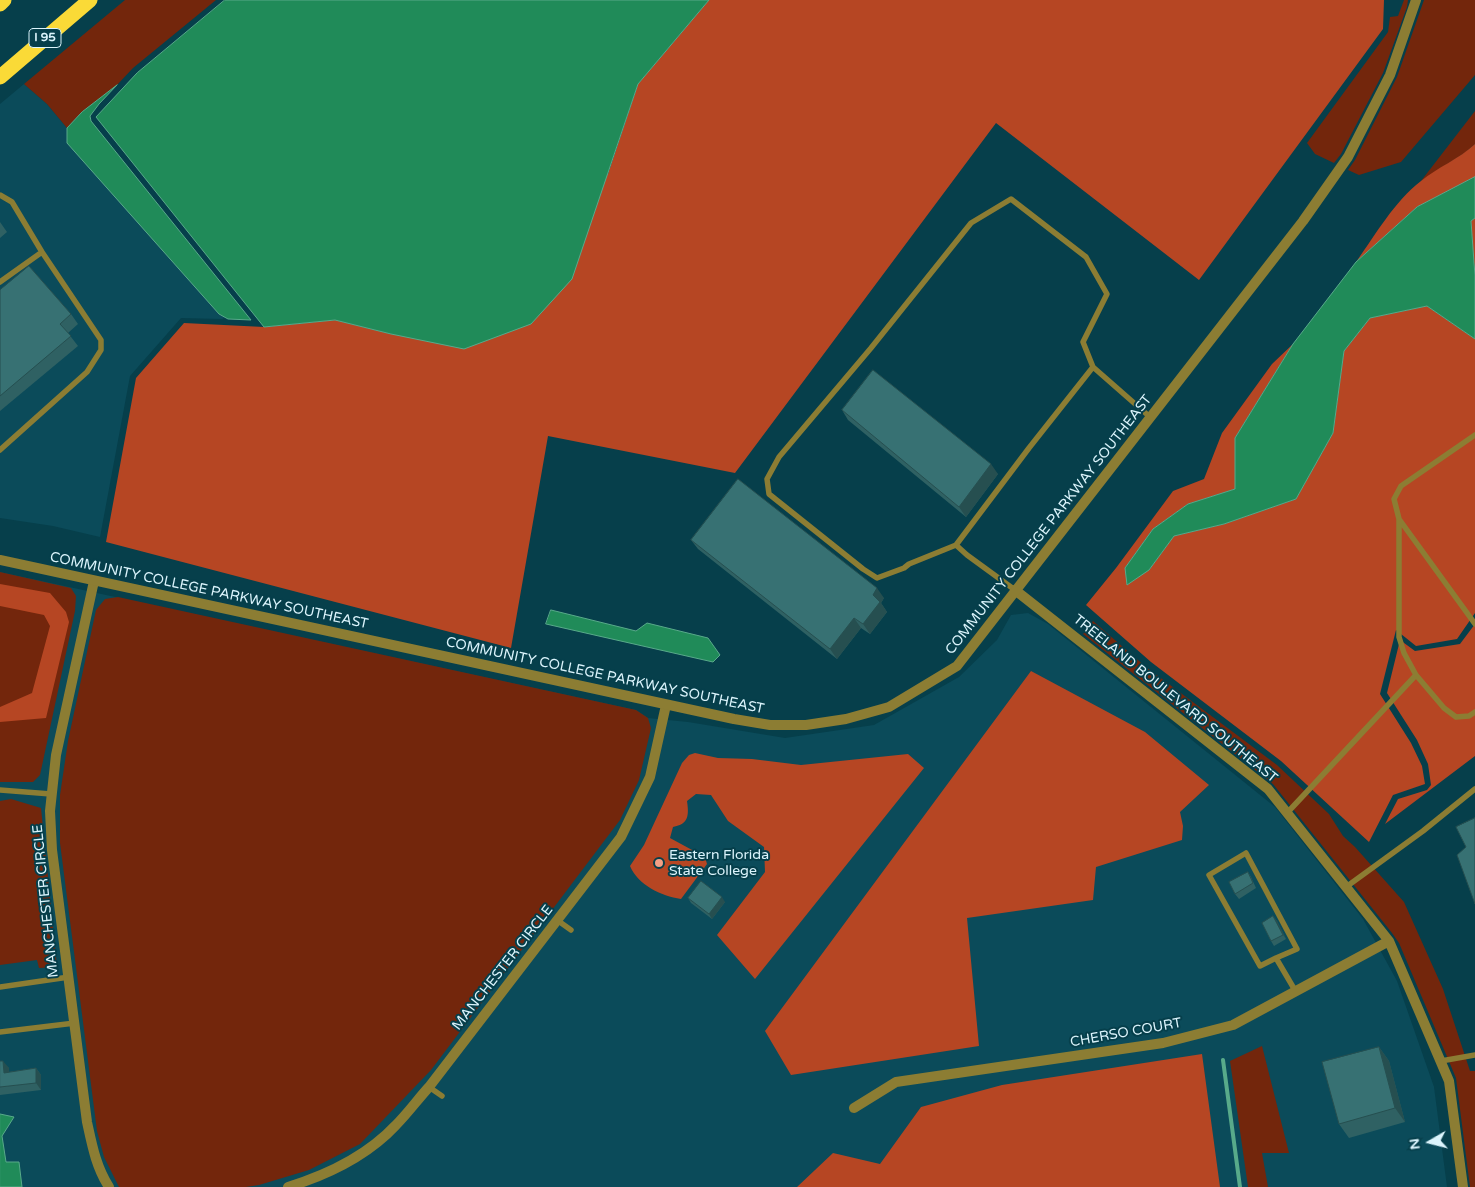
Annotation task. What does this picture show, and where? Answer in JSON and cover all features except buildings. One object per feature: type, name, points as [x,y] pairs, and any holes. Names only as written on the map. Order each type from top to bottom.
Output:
[{"type":"highway","points":[[0,4],[4,0]]},
{"type":"highway","name":"I 95","points":[[0,77],[90,0]]},
{"type":"street","name":"COMMUNITY COLLEGE PARKWAY SOUTHEAST","points":[[0,560],[666,706],[734,719],[779,725],[806,725],[846,719],[889,707],[957,666],[1303,221],[1348,157],[1390,76],[1416,0]]},
{"type":"street","name":"MANCHESTER CIRCLE","points":[[94,581],[56,755],[51,794],[52,850],[87,1122],[93,1151],[102,1175],[109,1187]]},
{"type":"street","name":"TREELAND BOULEVARD SOUTHEAST","points":[[1015,590],[1268,789],[1389,942],[1449,1080],[1463,1187]]},
{"type":"street","name":"MANCHESTER CIRCLE","points":[[288,1187],[312,1180],[365,1151],[395,1126],[429,1087],[621,837],[650,777],[666,706]]},
{"type":"street","name":"CHERSO COURT","points":[[854,1108],[896,1082],[1163,1043],[1234,1025],[1389,942]]},
{"type":"lane","points":[[0,195],[12,202],[42,252],[101,340],[101,350],[87,372],[0,450]]},
{"type":"lane","points":[[1093,367],[956,545],[909,564],[904,568],[877,578],[768,494],[767,479],[779,457],[871,348],[971,222],[1011,199],[1086,257],[1108,294],[1083,342],[1093,367],[1150,417]]},
{"type":"lane","points":[[0,282],[42,252]]},
{"type":"lane","points":[[1475,435],[1401,486],[1394,499],[1399,519],[1399,637],[1404,653],[1416,675],[1444,708],[1456,717],[1469,716],[1475,712]]},
{"type":"lane","points":[[1399,519],[1475,624]]},
{"type":"lane","points":[[956,545],[1015,590]]},
{"type":"lane","points":[[1287,813],[1416,675]]},
{"type":"lane","points":[[1346,887],[1423,831],[1475,789]]},
{"type":"lane","points":[[0,790],[51,794]]},
{"type":"lane","points":[[1246,853],[1297,948],[1276,958],[1260,966],[1209,875],[1246,853]]},
{"type":"lane","points":[[557,920],[571,930]]},
{"type":"lane","points":[[1276,958],[1296,992]]},
{"type":"lane","points":[[0,987],[69,977]]},
{"type":"lane","points":[[0,1032],[75,1023]]},
{"type":"lane","points":[[1441,1061],[1475,1055]]},
{"type":"lane","points":[[429,1087],[442,1096]]},
{"type":"shaded area","points":[[125,0],[216,0],[133,68],[117,85],[82,112],[67,128],[47,104],[24,84]]},
{"type":"shaded area","points":[[225,0],[709,0],[638,84],[572,279],[531,324],[464,349],[335,320],[264,327],[96,117],[137,73]]},
{"type":"shaded area","points":[[709,0],[1384,0],[1383,29],[1199,280],[996,123],[735,473],[548,436],[511,648],[106,542],[136,378],[184,323],[264,327],[335,320],[391,334],[608,174],[638,84]]},
{"type":"shaded area","points":[[1404,0],[1408,0],[1407,7],[1383,73],[1341,154],[1334,163],[1315,154],[1307,143],[1388,32],[1390,17],[1398,16]]},
{"type":"shaded area","points":[[1424,0],[1475,0],[1475,75],[1401,162],[1359,175],[1348,170],[1355,160],[1397,77]]},
{"type":"shaded area","points":[[24,84],[47,104],[67,128],[68,143],[219,314],[226,317],[222,319],[181,318],[130,376],[100,537],[53,526],[0,518],[0,104]]},
{"type":"shaded area","points":[[117,85],[90,116],[91,121],[251,320],[228,319],[219,314],[67,143],[67,128],[82,112]]},
{"type":"shaded area","points":[[1475,111],[1475,144],[1466,152],[1421,181]]},
{"type":"shaded area","points":[[1475,144],[1475,177],[1417,207],[1356,262],[1386,219],[1411,189]]},
{"type":"shaded area","points":[[1475,177],[1475,218],[1471,221],[1475,276],[1475,339],[1427,306],[1370,318],[1344,351],[1333,433],[1296,499],[1224,524],[1174,536],[1149,570],[1127,585],[1125,568],[1153,529],[1188,504],[1235,489],[1235,438],[1293,344],[1356,262],[1417,207]]},
{"type":"shaded area","points":[[1475,218],[1475,276],[1471,221]]},
{"type":"shaded area","points":[[1427,306],[1475,339],[1475,613],[1457,639],[1416,646],[1396,630],[1380,694],[1411,743],[1422,766],[1425,784],[1393,795],[1369,842],[1281,761],[1151,662],[1086,605],[1173,491],[1204,479],[1222,433],[1272,364],[1293,344],[1235,438],[1235,489],[1188,504],[1153,529],[1125,568],[1149,570],[1174,536],[1224,524],[1296,499],[1333,433],[1344,351],[1370,318]]},
{"type":"shaded area","name":"Eastern Florida State College","points":[[0,572],[636,710],[648,718],[688,722],[785,738],[874,725],[959,677],[997,640],[1011,615],[1028,613],[1048,624],[1275,807],[1363,919],[1397,981],[1434,1087],[1447,1187],[0,1187]]},
{"type":"shaded area","points":[[0,572],[71,588],[76,596],[75,611],[40,775],[33,782],[0,782]]},
{"type":"shaded area","points":[[0,584],[50,593],[66,612],[69,622],[46,718],[0,722],[0,707],[32,693],[50,626],[44,615],[0,606]]},
{"type":"shaded area","points":[[118,597],[636,710],[648,718],[651,728],[639,780],[620,820],[431,1070],[360,1144],[309,1170],[259,1185],[246,1187],[119,1187],[104,1157],[97,1131],[60,843],[60,795],[68,741],[96,610],[105,599]]},
{"type":"shaded area","points":[[551,610],[636,631],[647,623],[708,638],[720,655],[713,662],[546,624]]},
{"type":"shaded area","points":[[1093,621],[1146,667],[1277,765],[1329,814],[1343,836],[1404,902],[1443,989],[1470,1071],[1475,1071],[1475,1187],[1470,1187],[1456,1078],[1399,943],[1273,784],[1083,634]]},
{"type":"shaded area","points":[[1475,624],[1475,756],[1385,824],[1398,799],[1427,790],[1431,785],[1428,764],[1417,740],[1387,693],[1400,640],[1415,651],[1460,644]]},
{"type":"shaded area","points":[[1031,671],[1145,732],[1209,785],[1180,812],[1183,826],[1182,840],[1096,867],[1093,900],[967,918],[979,1046],[791,1075],[765,1031]]},
{"type":"shaded area","points":[[695,753],[718,758],[752,759],[801,765],[908,754],[924,768],[755,979],[717,935],[765,872],[764,847],[728,821],[711,795],[696,794],[687,801],[687,818],[682,824],[673,827],[670,838],[705,857],[707,864],[681,899],[658,892],[644,884],[630,866],[644,845],[682,763],[689,755]]},
{"type":"shaded area","points":[[11,799],[41,808],[57,967],[39,968],[37,960],[0,965],[0,801]]},
{"type":"shaded area","points":[[1262,1046],[1289,1153],[1262,1153],[1268,1187],[1248,1187],[1230,1061]]},
{"type":"shaded area","points":[[1202,1054],[1220,1187],[797,1187],[833,1153],[880,1164],[921,1107],[1002,1085]]},
{"type":"shaded area","points":[[0,1114],[14,1117],[2,1136],[6,1162],[19,1162],[22,1187],[0,1187]]},
{"type":"waterway","points":[[1223,1060],[1240,1187]]},
{"type":"place","name":"Eastern Florida State College","points":[[659,863]]}]
